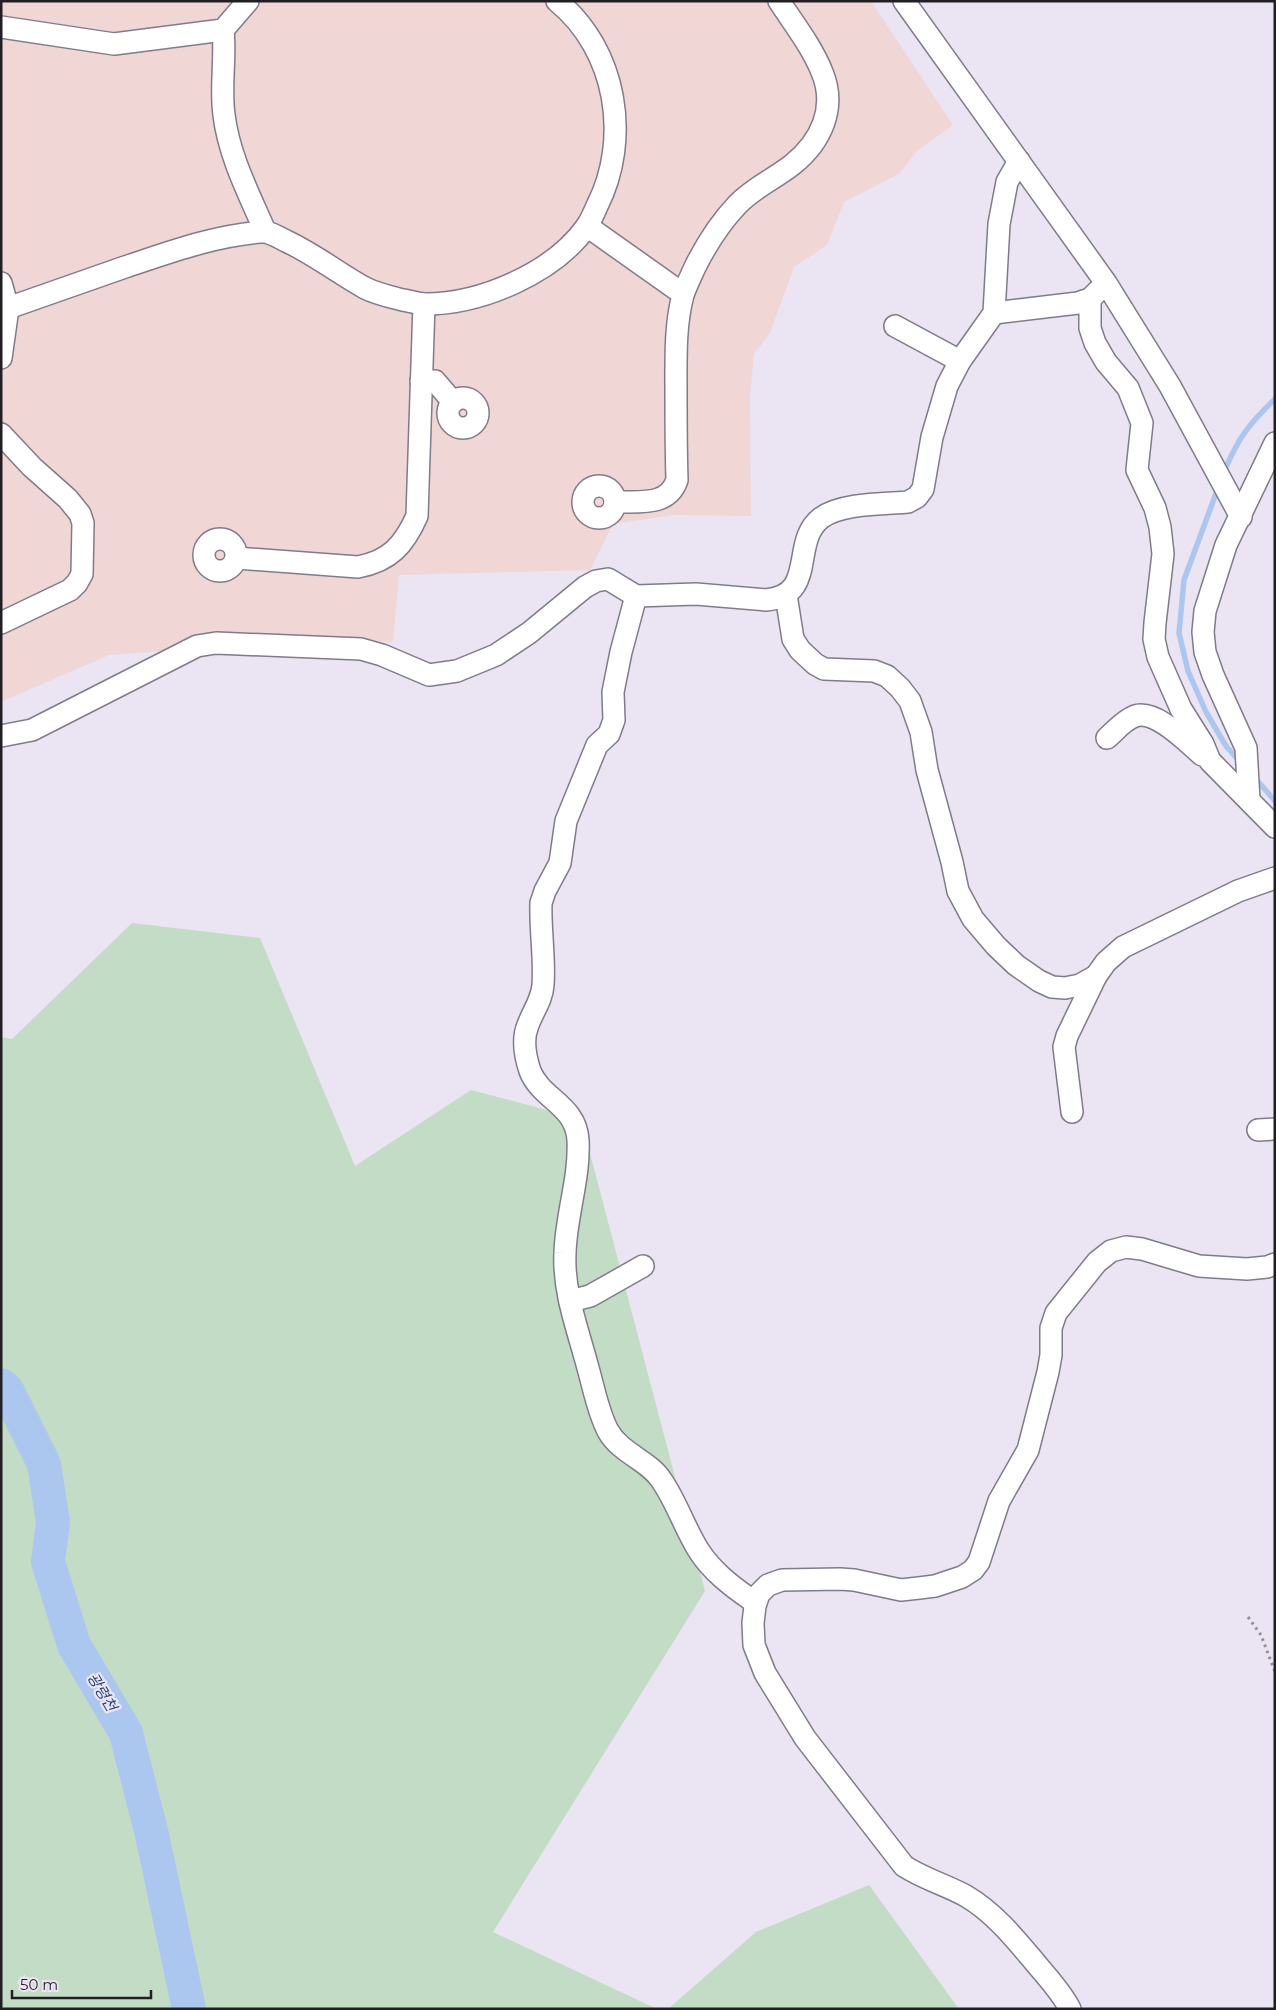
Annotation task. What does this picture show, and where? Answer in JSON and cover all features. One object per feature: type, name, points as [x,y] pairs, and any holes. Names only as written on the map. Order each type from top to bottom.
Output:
[{"type":"street","points":[[1,27],[114,44],[223,30],[248,1]]},
{"type":"street","points":[[8,308],[203,241],[265,231],[320,258],[368,289],[394,298],[424,304],[459,300],[500,289],[536,273],[560,254],[587,226],[603,194],[613,164],[616,133],[614,100],[606,68],[586,34],[557,1]]},
{"type":"street","points":[[615,502],[656,501],[666,497],[674,489],[677,480],[677,342],[683,294],[707,245],[737,205],[753,190],[791,165],[806,152],[818,137],[825,121],[828,105],[823,73],[815,57],[779,1]]},
{"type":"street","points":[[904,1],[1106,282],[1170,386],[1238,512]]},
{"type":"street","points":[[223,30],[225,51],[224,114],[229,143],[265,231]]},
{"type":"street","points":[[1,736],[32,730],[197,646],[224,643],[361,649],[382,655],[428,675],[457,671],[496,655],[529,633],[596,581],[608,579],[636,596],[696,594],[775,600],[786,595],[795,586],[800,576],[805,545],[811,530],[821,518],[846,508],[908,502],[917,497],[923,489],[939,408],[947,386],[960,361],[994,313],[999,224],[1007,182],[1019,161]]},
{"type":"street","points":[[587,226],[683,294]]},
{"type":"street","points":[[994,313],[1090,300],[1106,282]]},
{"type":"street","points":[[1,283],[8,308],[1,358]]},
{"type":"street","points":[[1090,300],[1090,328],[1095,343],[1106,362],[1128,388],[1142,423],[1137,470],[1155,508],[1160,527],[1163,554],[1154,639],[1158,657],[1164,675],[1181,709],[1203,744],[1210,761]]},
{"type":"street","points":[[236,558],[358,567],[375,564],[391,553],[407,537],[417,516],[424,304]]},
{"type":"street","points":[[895,326],[960,361]]},
{"type":"street","points":[[421,381],[435,381],[453,402]]},
{"type":"street","points":[[1,434],[32,467],[75,506],[83,523],[83,564],[82,574],[70,590],[1,623]]},
{"type":"street","points":[[1249,800],[1246,748],[1213,675],[1205,652],[1203,632],[1205,611],[1213,583],[1238,512],[1275,443]]},
{"type":"street","points":[[786,595],[793,639],[800,650],[815,664],[824,669],[860,669],[887,676],[910,701],[921,732],[927,770],[952,862],[958,892],[973,919],[996,946],[1016,965],[1052,987],[1066,988],[1080,985],[1096,976]]},
{"type":"street","points":[[636,596],[621,652],[613,692],[614,720],[612,727],[609,734],[597,745],[566,821],[560,863],[541,902],[543,984],[541,998],[527,1026],[524,1040],[526,1057],[531,1073],[540,1086],[568,1113],[576,1124],[578,1160],[565,1253],[565,1275],[570,1301],[601,1415],[609,1433],[627,1452],[661,1479],[699,1550],[710,1566],[722,1578],[750,1599]]},
{"type":"street","points":[[1107,738],[1128,719],[1137,715],[1149,716],[1167,725],[1210,761],[1275,828]]},
{"type":"street","points":[[1072,1112],[1064,1047],[1066,1036],[1096,976],[1106,962],[1123,947],[1238,892],[1275,878]]},
{"type":"street","points":[[1070,2009],[1034,1961],[990,1914],[968,1897],[917,1874],[904,1866],[805,1738],[765,1673],[754,1644],[753,1623],[755,1606],[759,1594],[768,1585],[782,1580],[854,1580],[901,1590],[935,1586],[962,1577],[973,1570],[979,1562],[999,1501],[1028,1450],[1048,1372],[1051,1355],[1051,1328],[1056,1314],[1097,1262],[1111,1251],[1126,1247],[1142,1249],[1199,1266],[1247,1269],[1267,1267],[1275,1264]]},
{"type":"street","points":[[570,1301],[590,1296],[643,1266]]},
{"type":"path","points":[[1248,1617],[1261,1635],[1275,1672]]},
{"type":"shaded area","points":[[1,1],[871,1],[953,125],[917,151],[899,174],[844,202],[827,245],[794,267],[770,333],[754,354],[750,397],[751,516],[673,515],[613,524],[590,570],[399,575],[393,642],[229,634],[175,650],[109,655],[1,702]]},
{"type":"green space","points":[[132,923],[260,938],[355,1166],[471,1090],[581,1119],[705,1591],[493,1932],[657,2009],[1,2009],[1,1037],[12,1039]]},
{"type":"green space","points":[[869,1885],[959,2009],[668,2009],[756,1932]]},
{"type":"waterway","points":[[1224,472],[1245,432],[1275,399]]},
{"type":"waterway","points":[[1218,488],[1184,580],[1179,633],[1188,671],[1206,712],[1226,746],[1240,762]]},
{"type":"waterway","points":[[1255,778],[1275,801]]},
{"type":"waterway","name":"광령천","points":[[1,1385],[7,1390],[44,1464],[53,1522],[48,1562],[74,1645],[126,1733],[152,1835],[189,2009]]}]
